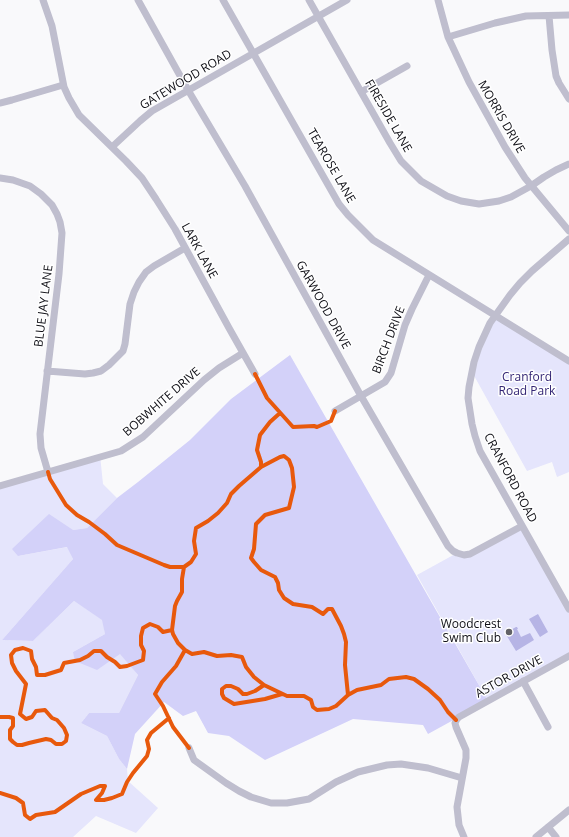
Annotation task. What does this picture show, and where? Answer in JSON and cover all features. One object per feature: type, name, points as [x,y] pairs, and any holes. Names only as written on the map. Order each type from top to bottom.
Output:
[{"type":"street","points":[[43,0],[52,26],[63,85],[69,98],[79,115],[112,147]]},
{"type":"street","name":"GARWOOD DRIVE","points":[[138,0],[361,396],[447,544],[453,551],[462,554],[471,554],[522,526]]},
{"type":"street","name":"TEAROSE LANE","points":[[223,0],[339,204],[348,215],[373,240],[569,361]]},
{"type":"street","name":"FIRESIDE LANE","points":[[309,0],[401,161],[421,180],[447,196],[461,201],[480,204],[499,201],[511,197],[556,170],[569,164]]},
{"type":"street","name":"GATEWOOD ROAD","points":[[112,147],[152,111],[347,0]]},
{"type":"street","name":"MORRIS DRIVE","points":[[438,0],[448,37],[468,82],[505,147],[525,178],[569,231]]},
{"type":"street","points":[[448,37],[495,22],[526,16],[569,15]]},
{"type":"street","points":[[549,16],[556,76],[569,99]]},
{"type":"street","points":[[361,92],[407,66]]},
{"type":"street","points":[[0,103],[63,85]]},
{"type":"street","name":"LARK LANE","points":[[112,147],[142,178],[175,229],[255,374]]},
{"type":"street","name":"BLUE JAY LANE","points":[[0,178],[13,180],[30,186],[41,194],[52,205],[60,222],[62,233],[59,274],[40,434],[41,448],[48,472]]},
{"type":"street","name":"CRANFORD ROAD","points":[[569,239],[520,283],[496,315],[479,347],[474,362],[468,398],[472,424],[480,451],[569,609]]},
{"type":"street","points":[[47,372],[93,373],[101,371],[117,358],[123,351],[130,304],[139,282],[146,272],[154,266],[185,248]]},
{"type":"street","name":"BIRCH DRIVE","points":[[335,411],[385,382],[391,373],[405,325],[429,275]]},
{"type":"street","name":"BOBWHITE DRIVE","points":[[0,486],[121,452],[143,437],[204,380],[219,368],[243,354]]},
{"type":"street","name":"ASTOR DRIVE","points":[[462,778],[466,750],[455,726],[459,717],[569,656]]},
{"type":"street","points":[[523,681],[548,726]]},
{"type":"street","points":[[189,748],[194,760],[226,783],[252,797],[271,803],[287,803],[308,799],[336,782],[358,772],[387,765],[401,764],[428,768],[462,778],[456,807],[459,825],[464,837]]},
{"type":"street","points":[[536,837],[569,810]]},
{"type":"street","points":[[548,827],[556,837]]},
{"type":"green space","name":"Cranford Road Park","points":[[496,315],[569,361],[569,472],[557,477],[552,462],[527,471],[472,372]]},
{"type":"green space","points":[[100,455],[103,484],[117,498],[87,528],[73,530],[18,556],[68,547],[73,559],[2,640],[33,641],[74,601],[103,620],[105,634],[73,652],[120,653],[138,675],[119,713],[89,713],[81,723],[107,736],[119,759],[127,769],[128,781],[158,808],[136,833],[96,816],[73,837],[0,837],[0,484]]},
{"type":"green space","name":"Woodcrest Swim Club","points":[[522,526],[569,609],[569,656],[488,701],[417,575],[457,553],[464,555]]},
{"type":"shaded area","points":[[290,355],[488,701],[428,734],[423,725],[353,719],[265,760],[229,736],[208,733],[196,711],[183,716],[164,702],[135,734],[127,769],[119,759],[107,736],[81,723],[89,713],[119,713],[138,675],[120,654],[97,670],[75,661],[73,652],[105,634],[102,620],[74,601],[33,641],[2,640],[73,559],[67,547],[18,556],[12,549],[49,514],[73,530],[87,528],[117,498],[190,440],[231,399]]},
{"type":"shaded area","points":[[538,614],[548,632],[540,637],[529,619]]},
{"type":"shaded area","points":[[516,627],[521,637],[530,633],[534,640],[516,651],[505,633]]},
{"type":"cycle path","points":[[255,374],[267,398],[293,427],[317,427],[331,421],[335,411]]},
{"type":"cycle path","points":[[48,472],[50,479],[66,505],[77,515],[105,534],[117,545],[170,567],[184,567],[191,562],[196,554],[194,541],[196,528],[218,513],[227,503],[231,494],[261,467],[257,450],[260,435],[270,422],[280,413]]},
{"type":"cycle path","points":[[261,467],[284,456],[289,460],[292,468],[294,487],[289,508],[265,515],[256,524],[254,549],[251,558],[261,570],[275,577],[279,590],[284,598],[293,604],[312,607],[323,614],[328,609],[332,609],[341,626],[346,642],[345,665],[348,695]]},
{"type":"cycle path","points":[[184,567],[182,592],[175,606],[172,630],[178,643],[192,654],[204,652],[217,656],[231,655],[242,657],[246,667],[254,677],[264,685],[287,696],[304,696],[311,700],[313,707],[317,710],[329,709],[336,706],[348,695],[357,690],[381,685],[389,679],[406,677],[414,679],[428,689],[440,700],[448,712],[456,720]]},
{"type":"cycle path","points":[[0,717],[13,718],[13,726],[10,730],[10,739],[17,745],[46,739],[51,740],[56,744],[62,744],[66,741],[67,735],[64,728],[45,710],[36,711],[32,717],[26,719],[20,714],[26,684],[12,663],[11,655],[15,650],[23,648],[31,651],[37,675],[45,675],[61,670],[64,663],[80,660],[94,651],[101,651],[120,667],[143,660],[144,651],[141,645],[143,628],[150,624],[158,627],[163,632],[172,630]]},
{"type":"cycle path","points":[[185,650],[176,666],[162,682],[155,694],[163,706],[173,727],[189,748]]},
{"type":"cycle path","points":[[264,685],[247,694],[243,694],[238,689],[231,686],[226,686],[222,689],[222,694],[224,698],[234,704],[265,699],[282,694]]},
{"type":"cycle path","points":[[0,793],[16,798],[23,803],[25,815],[30,819],[36,815],[55,812],[81,794],[100,786],[105,786],[102,793],[96,800],[104,800],[122,794],[127,782],[147,756],[149,749],[147,740],[151,733],[169,718]]},
{"type":"place","name":"Woodcrest Swim Club","points":[[509,632]]}]
